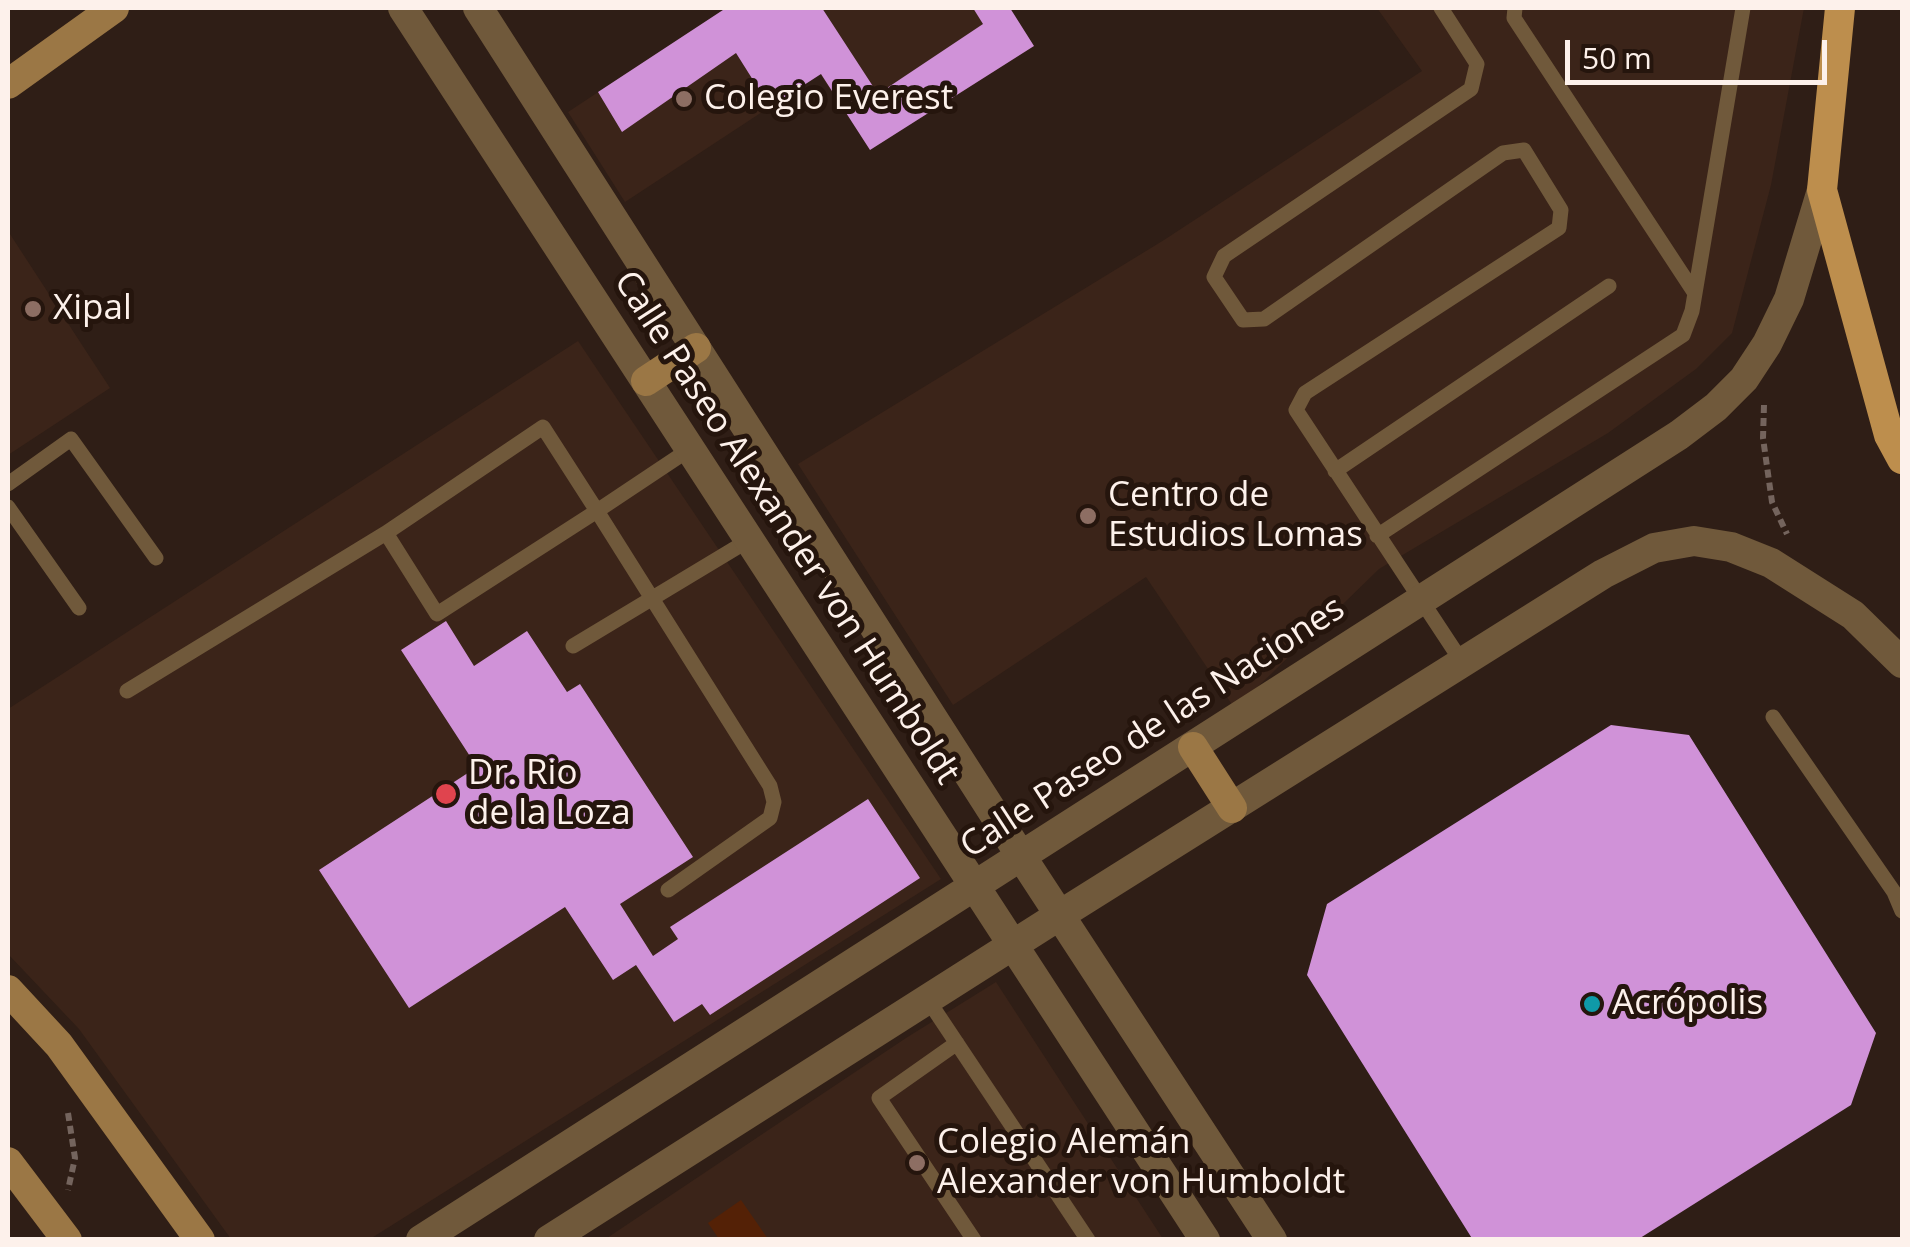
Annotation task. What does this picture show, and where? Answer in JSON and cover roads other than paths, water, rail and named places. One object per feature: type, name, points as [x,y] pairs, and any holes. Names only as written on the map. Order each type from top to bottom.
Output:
[{"type":"main road","points":[[8,84],[114,8]]},
{"type":"main road","points":[[1840,8],[1822,190],[1889,435],[1902,459]]},
{"type":"main road","points":[[646,381],[696,348]]},
{"type":"main road","points":[[1192,746],[1232,808]]},
{"type":"main road","points":[[8,990],[59,1045],[200,1240]]},
{"type":"main road","points":[[8,1162],[63,1235]]},
{"type":"street","name":"Calle Paseo Alexander von Humboldt","points":[[402,8],[1205,1240]]},
{"type":"street","name":"Calle Paseo Alexander von Humboldt","points":[[478,8],[1272,1240]]},
{"type":"street","name":"Calle Paseo de las Naciones","points":[[421,1240],[1679,435],[1744,379],[1767,344],[1789,299],[1822,190]]},
{"type":"street","points":[[549,1240],[1462,662],[1627,560],[1654,548],[1694,541],[1731,547],[1772,563],[1853,616],[1902,663]]},
{"type":"lane","points":[[1441,8],[1477,64],[1471,89],[1224,256],[1214,277],[1243,320],[1264,319],[1504,152],[1524,150],[1561,210],[1559,228],[1306,393],[1296,410],[1462,662]]},
{"type":"lane","points":[[1514,8],[1514,18],[1694,292]]},
{"type":"lane","points":[[1377,536],[1683,335],[1692,310],[1744,8]]},
{"type":"lane","points":[[1335,471],[1609,286]]},
{"type":"lane","points":[[126,691],[386,533],[543,427],[770,786],[774,802],[770,818],[668,890]]},
{"type":"lane","points":[[8,484],[71,439],[156,558]]},
{"type":"lane","points":[[386,533],[436,614],[690,449]]},
{"type":"lane","points":[[8,507],[79,608]]},
{"type":"lane","points":[[573,646],[749,540]]},
{"type":"lane","points":[[1772,717],[1894,892],[1902,910]]},
{"type":"lane","points":[[928,1000],[1088,1240]]},
{"type":"lane","points":[[957,1044],[879,1098],[974,1240]]},
{"type":"place","name":"Colegio Everest","points":[[684,99]]},
{"type":"place","name":"Xipal","points":[[33,309]]},
{"type":"place","name":"Centro de Estudios Lomas","points":[[1088,516]]},
{"type":"place","name":"Dr. Rio de la Loza","points":[[446,794]]},
{"type":"place","name":"Acrópolis","points":[[1592,1004]]},
{"type":"place","name":"Colegio Alemán Alexander von Humboldt","points":[[917,1163]]}]
